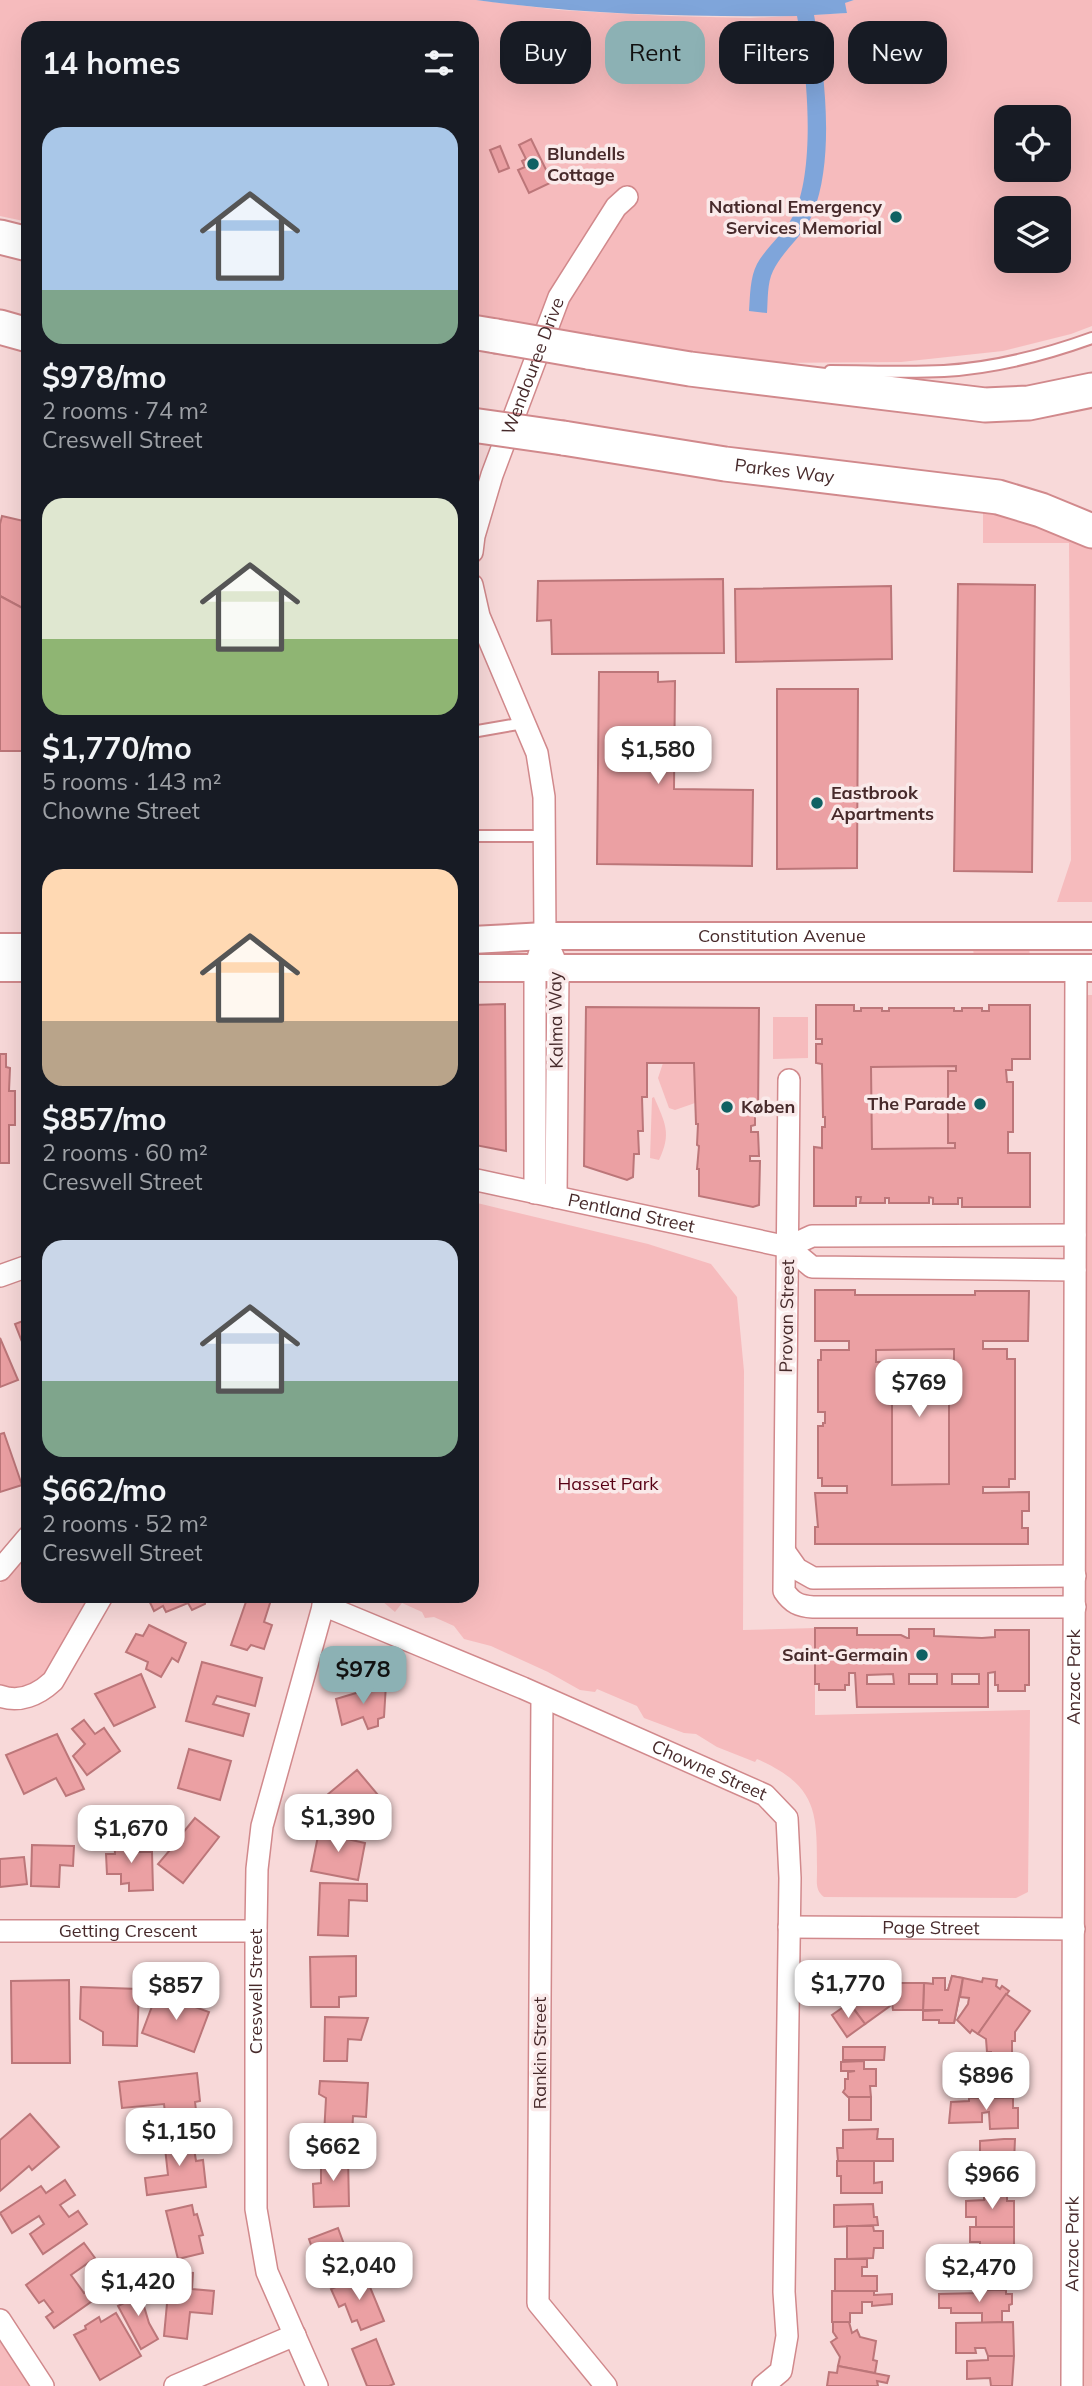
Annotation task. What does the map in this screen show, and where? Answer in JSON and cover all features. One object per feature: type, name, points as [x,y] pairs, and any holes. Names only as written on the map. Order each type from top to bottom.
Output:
[{"type":"main road","points":[[0,237],[21,242]]},
{"type":"main road","points":[[0,327],[21,333]]},
{"type":"main road","points":[[484,334],[690,369],[985,405],[1029,403],[1092,390]]},
{"type":"main road","points":[[1029,403],[1092,380]]},
{"type":"main road","name":"Parkes Way","points":[[479,426],[737,466],[998,497],[1050,513],[1092,531]]},
{"type":"street","name":"Wendouree Drive","points":[[479,519],[492,475],[559,297],[570,275],[604,229],[616,207],[626,197]]},
{"type":"street","points":[[479,617],[537,752],[544,797],[545,936]]},
{"type":"street","name":"Constitution Avenue","points":[[479,940],[545,936],[1092,936]]},
{"type":"street","name":"Kalma Way","points":[[545,936],[556,1198]]},
{"type":"street","points":[[0,947],[21,947]]},
{"type":"street","points":[[0,968],[21,968]]},
{"type":"street","name":"Constitution Avenue","points":[[479,968],[1084,968]]},
{"type":"street","name":"Kalma Way","points":[[534,1193],[547,968]]},
{"type":"street","name":"Anzac Park","points":[[1072,2386],[1075,1235],[1084,968]]},
{"type":"street","name":"Provan Street","points":[[789,1080],[784,1591],[790,1600],[799,1606],[1074,1608]]},
{"type":"street","name":"Pentland Street","points":[[479,1181],[788,1247],[812,1267],[1075,1270]]},
{"type":"street","points":[[788,1247],[812,1236],[1075,1235]]},
{"type":"street","points":[[863,1267],[864,1236]]},
{"type":"street","points":[[943,1269],[944,1236]]},
{"type":"street","points":[[0,1276],[21,1268]]},
{"type":"street","points":[[0,1570],[21,1545]]},
{"type":"street","points":[[785,1552],[803,1574],[813,1577],[1075,1576]]},
{"type":"street","points":[[842,1578],[843,1607]]},
{"type":"street","points":[[0,1696],[12,1699],[26,1697],[53,1682],[98,1603]]},
{"type":"street","name":"Creswell Street","points":[[317,2386],[267,2272],[256,2209],[256,1930],[257,1869],[262,1826],[323,1603]]},
{"type":"street","name":"Chowne Street","points":[[331,1603],[765,1795],[787,1818],[790,1878],[784,2292],[787,2336],[781,2371],[762,2386]]},
{"type":"street","name":"Rankin Street","points":[[542,1697],[538,2303],[606,2386]]},
{"type":"street","name":"Page Street","points":[[789,1927],[1074,1930]]},
{"type":"street","name":"Getting Crescent","points":[[0,1931],[256,1930]]},
{"type":"street","points":[[0,2320],[43,2386]]},
{"type":"street","points":[[175,2386],[295,2335]]},
{"type":"lane","points":[[729,373],[944,371],[1008,362],[1092,338]]},
{"type":"lane","points":[[479,731],[524,723]]},
{"type":"lane","points":[[479,836],[544,836]]},
{"type":"green space","points":[[0,0],[476,0],[559,10],[750,18],[847,13],[844,3],[854,0],[1092,0],[1092,326],[1003,351],[901,362],[751,363],[486,319],[479,317],[479,21],[21,21],[21,220],[0,216]]},
{"type":"green space","points":[[983,504],[1092,547],[1092,902],[1057,902],[1071,860],[1069,543],[983,543]]},
{"type":"green space","points":[[1029,944],[1030,960],[974,956],[973,949]]},
{"type":"green space","points":[[1088,995],[1092,995],[1092,2386],[1083,2386],[1086,1008]]},
{"type":"green space","points":[[773,1017],[808,1017],[808,1058],[773,1059]]},
{"type":"green space","points":[[663,1063],[694,1063],[695,1103],[675,1110],[669,1108],[658,1078]]},
{"type":"green space","points":[[956,1066],[955,1148],[862,1149],[841,1083],[871,1083],[871,1067]]},
{"type":"green space","points":[[654,1097],[666,1128],[659,1160],[650,1158]]},
{"type":"green space","name":"Hasset Park","points":[[479,1203],[648,1244],[711,1264],[737,1297],[744,1371],[743,1630],[815,1628],[815,1715],[1030,1710],[1028,1892],[1016,1898],[824,1897],[817,1886],[816,1833],[810,1803],[803,1791],[777,1769],[757,1759],[755,1762],[717,1747],[696,1734],[684,1733],[644,1718],[637,1706],[597,1689],[595,1692],[580,1690],[491,1646],[464,1639],[454,1626],[434,1617],[425,1618],[422,1612],[402,1603],[479,1603]]},
{"type":"green space","points":[[954,1349],[954,1361],[949,1361],[949,1484],[892,1485],[876,1350]]},
{"type":"green space","points":[[21,1558],[21,1603],[87,1603],[45,1677],[24,1688],[0,1684],[0,1583]]},
{"type":"green space","name":"Hasset Park","points":[[384,1603],[402,1603],[395,1612]]},
{"type":"green space","points":[[0,2339],[1,2341],[30,2386],[0,2386]]},
{"type":"water","points":[[476,0],[854,0],[845,3],[847,13],[814,15],[815,21],[798,21],[797,16],[636,14]]},
{"type":"water","points":[[805,84],[824,84],[826,141],[820,191],[804,229],[777,263],[771,276],[767,313],[749,311],[757,264],[785,229],[799,200],[804,180],[808,136]]},
{"type":"building","name":"Blundells Cottage","points":[[531,139],[552,182],[529,193],[518,170],[525,167],[522,161],[526,159],[519,145]]},
{"type":"building","points":[[500,146],[509,168],[499,172],[490,150]]},
{"type":"building","points":[[2,516],[21,520],[21,607],[0,596]]},
{"type":"building","points":[[723,579],[724,653],[552,654],[551,620],[537,621],[538,581]]},
{"type":"building","points":[[958,584],[1035,585],[1032,872],[954,871]]},
{"type":"building","points":[[891,586],[892,659],[736,662],[735,589]]},
{"type":"building","points":[[0,596],[21,607],[21,751],[0,751]]},
{"type":"building","points":[[599,672],[658,672],[658,682],[675,681],[674,789],[753,790],[752,866],[597,864]]},
{"type":"building","name":"Eastbrook Apartments","points":[[777,689],[858,689],[857,868],[777,869]]},
{"type":"building","points":[[505,1004],[506,1151],[479,1146],[479,1005]]},
{"type":"building","name":"The Parade","points":[[816,1005],[854,1005],[854,1011],[861,1011],[861,1008],[882,1008],[882,1011],[889,1011],[889,1008],[954,1008],[954,1011],[962,1011],[962,1008],[982,1008],[982,1011],[989,1011],[989,1005],[1030,1005],[1030,1059],[1012,1059],[1012,1070],[1006,1070],[1007,1082],[1013,1082],[1013,1132],[1008,1132],[1008,1153],[1030,1153],[1030,1207],[962,1207],[962,1198],[958,1198],[958,1204],[933,1204],[933,1198],[929,1197],[929,1203],[889,1203],[889,1198],[885,1198],[885,1203],[860,1203],[861,1197],[856,1197],[856,1206],[814,1206],[814,1147],[822,1148],[822,1127],[825,1127],[822,1064],[816,1063],[816,1044],[822,1044],[822,1039],[816,1039]],"holes":[[[956,1066],[956,1071],[948,1071],[948,1143],[955,1143],[955,1148],[872,1149],[871,1067]]]},
{"type":"building","name":"Køben","points":[[586,1007],[759,1008],[758,1112],[755,1113],[755,1125],[751,1126],[751,1132],[758,1132],[759,1156],[750,1156],[750,1161],[760,1161],[759,1205],[753,1207],[699,1196],[694,1063],[647,1063],[647,1097],[642,1097],[643,1131],[638,1131],[639,1154],[634,1154],[633,1177],[627,1180],[584,1166]]},
{"type":"building","points":[[0,1054],[6,1054],[6,1067],[10,1068],[9,1091],[15,1091],[15,1125],[9,1125],[9,1163],[0,1163]]},
{"type":"building","points":[[815,1290],[855,1290],[855,1295],[975,1295],[975,1291],[1029,1291],[1028,1341],[983,1341],[983,1349],[1007,1349],[1007,1359],[1015,1359],[1015,1479],[1009,1479],[1009,1487],[983,1487],[983,1493],[1029,1492],[1029,1511],[1022,1511],[1022,1528],[1028,1528],[1028,1544],[815,1544],[815,1527],[818,1527],[815,1493],[847,1493],[847,1486],[822,1486],[822,1478],[818,1478],[818,1426],[825,1423],[825,1412],[818,1412],[818,1360],[821,1360],[821,1350],[849,1350],[849,1341],[815,1341]],"holes":[[[954,1349],[954,1361],[949,1361],[949,1484],[892,1485],[892,1362],[876,1362],[876,1350]]]},
{"type":"building","points":[[21,1322],[21,1339],[15,1324]]},
{"type":"building","points":[[0,1338],[18,1380],[0,1387]]},
{"type":"building","points":[[4,1433],[21,1485],[0,1492],[0,1434]]},
{"type":"building","points":[[150,1603],[188,1603],[166,1612],[163,1606],[154,1611]]},
{"type":"building","points":[[188,1603],[205,1603],[205,1604],[192,1610]]},
{"type":"building","points":[[246,1603],[270,1603],[264,1622],[272,1625],[264,1649],[251,1645],[247,1650],[231,1645]]},
{"type":"building","points":[[149,1625],[186,1643],[178,1662],[172,1658],[161,1677],[146,1669],[148,1662],[126,1652],[136,1634],[143,1636]]},
{"type":"building","name":"Saint-Germain","points":[[815,1628],[857,1628],[857,1635],[901,1635],[907,1638],[909,1629],[934,1629],[934,1636],[982,1638],[995,1637],[995,1630],[1029,1630],[1029,1685],[1025,1685],[1025,1691],[998,1691],[995,1672],[988,1673],[988,1707],[857,1707],[855,1673],[849,1673],[849,1685],[845,1685],[845,1690],[819,1690],[819,1684],[815,1684]],"holes":[[[893,1674],[894,1684],[867,1684],[867,1675]],[[909,1674],[937,1674],[937,1684],[909,1684]],[[952,1674],[979,1674],[979,1684],[952,1684]]]},
{"type":"building","points":[[202,1662],[262,1678],[255,1706],[217,1696],[213,1704],[249,1714],[243,1736],[186,1721]]},
{"type":"building","points":[[141,1674],[155,1707],[114,1726],[95,1694]]},
{"type":"building","points":[[386,1684],[384,1717],[378,1719],[378,1726],[368,1729],[363,1717],[342,1725],[336,1699]]},
{"type":"building","points":[[84,1720],[95,1734],[104,1728],[120,1751],[87,1775],[73,1756],[85,1744],[72,1729]]},
{"type":"building","points":[[57,1734],[84,1789],[66,1796],[56,1778],[24,1794],[6,1755]]},
{"type":"building","points":[[189,1749],[231,1761],[220,1800],[178,1788]]},
{"type":"building","points":[[357,1770],[389,1808],[366,1827],[346,1803],[331,1817],[321,1813],[327,1795]]},
{"type":"building","points":[[195,1818],[219,1837],[183,1883],[158,1864],[170,1850],[163,1845],[176,1830],[182,1834]]},
{"type":"building","points":[[320,1826],[348,1832],[347,1839],[365,1843],[358,1880],[311,1871]]},
{"type":"building","points":[[137,1837],[138,1852],[152,1852],[153,1890],[129,1891],[129,1883],[121,1884],[121,1874],[107,1874],[106,1854],[115,1854],[114,1838]]},
{"type":"building","points":[[32,1845],[74,1846],[73,1866],[60,1865],[59,1887],[31,1886]]},
{"type":"building","points":[[24,1857],[27,1884],[0,1887],[0,1859]]},
{"type":"building","points":[[320,1883],[367,1884],[367,1901],[349,1900],[348,1936],[318,1935]]},
{"type":"building","points":[[356,1956],[356,1996],[339,1997],[339,2007],[311,2007],[310,1957]]},
{"type":"building","points":[[952,1976],[963,1978],[954,2023],[923,2020],[923,2011],[943,2010],[923,2010],[924,1983],[933,1984],[933,1978],[945,1978],[945,1990],[948,1990]]},
{"type":"building","points":[[952,1976],[963,1978],[954,2023],[923,2020],[923,2011],[943,2010],[923,2010],[924,1983],[933,1984],[933,1978],[945,1978],[945,1990],[948,1990]]},
{"type":"building","points":[[867,1977],[875,1987],[884,1981],[890,2006],[865,2024],[841,1991],[854,1981],[857,1985]]},
{"type":"building","points":[[963,1978],[982,1982],[983,1978],[997,1980],[996,1986],[1000,1989],[1002,1986],[1009,1991],[978,2034],[972,2030],[970,2033],[957,2020],[969,1998],[960,1997]]},
{"type":"building","points":[[69,1980],[70,2063],[12,2063],[11,1981]]},
{"type":"building","points":[[889,1983],[924,1983],[923,2010],[893,2010]]},
{"type":"building","points":[[81,1987],[139,1989],[137,2046],[103,2045],[103,2032],[80,2019]]},
{"type":"building","points":[[157,1993],[209,2012],[194,2052],[142,2033]]},
{"type":"building","points":[[1006,1994],[1030,2011],[1015,2032],[1012,2059],[991,2060],[986,2039],[978,2034]]},
{"type":"building","points":[[849,2003],[865,2024],[847,2037],[832,2015]]},
{"type":"building","points":[[325,2017],[368,2018],[361,2040],[348,2039],[347,2061],[324,2061]]},
{"type":"building","points":[[843,2047],[885,2047],[884,2060],[843,2060]]},
{"type":"building","points":[[864,2061],[864,2069],[876,2069],[876,2086],[870,2086],[871,2097],[848,2097],[843,2092],[845,2079],[848,2079],[848,2072],[855,2071],[841,2071],[841,2062]]},
{"type":"building","points":[[197,2073],[200,2101],[195,2102],[198,2126],[167,2130],[164,2104],[122,2108],[119,2082]]},
{"type":"building","points":[[989,2074],[1014,2074],[1013,2098],[989,2098]]},
{"type":"building","points":[[320,2081],[368,2083],[366,2117],[353,2116],[352,2136],[324,2135],[326,2098],[319,2094]]},
{"type":"building","points":[[849,2097],[871,2097],[871,2120],[849,2120]]},
{"type":"building","points":[[969,2098],[1013,2098],[1013,2108],[1018,2108],[1018,2128],[990,2129],[989,2112],[982,2113],[982,2122],[949,2123],[951,2102],[969,2101]]},
{"type":"building","points":[[30,2114],[59,2147],[32,2170],[29,2166],[0,2191],[0,2140]]},
{"type":"building","points":[[878,2129],[877,2139],[893,2139],[893,2161],[838,2161],[837,2148],[843,2148],[843,2130]]},
{"type":"building","points":[[192,2135],[196,2161],[203,2160],[206,2187],[147,2195],[145,2178],[168,2175],[164,2139]]},
{"type":"building","points":[[1015,2139],[1014,2162],[980,2162],[980,2141]]},
{"type":"building","points":[[321,2156],[348,2156],[349,2206],[314,2207],[313,2184],[321,2183]]},
{"type":"building","points":[[837,2161],[874,2161],[874,2183],[882,2182],[882,2193],[841,2193],[841,2176],[837,2176]]},
{"type":"building","points":[[966,2162],[1014,2162],[1014,2185],[1008,2185],[1007,2194],[988,2194],[988,2186],[966,2186]]},
{"type":"building","points":[[65,2180],[75,2195],[60,2205],[69,2217],[78,2211],[87,2224],[43,2254],[30,2234],[44,2224],[39,2216],[12,2233],[0,2213],[41,2186],[46,2193]]},
{"type":"building","points":[[984,2194],[1007,2194],[1007,2201],[1014,2201],[1014,2227],[976,2227],[976,2217],[966,2217],[966,2201],[984,2200]]},
{"type":"building","points":[[873,2204],[878,2225],[834,2227],[834,2205]]},
{"type":"building","points":[[192,2205],[203,2235],[199,2236],[203,2253],[178,2259],[166,2211]]},
{"type":"building","points":[[847,2226],[873,2226],[874,2231],[883,2231],[883,2248],[874,2248],[873,2258],[847,2259]]},
{"type":"building","points":[[970,2227],[1014,2227],[1014,2249],[980,2248],[980,2242],[970,2242]]},
{"type":"building","points":[[338,2228],[353,2269],[323,2279],[309,2239]]},
{"type":"building","points":[[84,2243],[95,2258],[71,2275],[84,2293],[88,2290],[95,2299],[54,2328],[46,2317],[53,2312],[44,2300],[39,2303],[26,2285]]},
{"type":"building","points":[[835,2259],[867,2259],[867,2267],[862,2267],[862,2276],[877,2276],[877,2291],[835,2291]]},
{"type":"building","points":[[965,2259],[995,2259],[995,2270],[1011,2270],[1011,2288],[973,2288],[973,2271],[965,2271]]},
{"type":"building","points":[[170,2271],[193,2273],[192,2289],[214,2291],[212,2314],[190,2312],[187,2339],[164,2336]]},
{"type":"building","points":[[365,2275],[384,2321],[361,2330],[357,2320],[352,2322],[345,2304],[339,2307],[331,2289]]},
{"type":"building","points":[[135,2283],[149,2323],[158,2339],[141,2349],[118,2306],[132,2299],[126,2289]]},
{"type":"building","points":[[979,2290],[1006,2290],[1006,2294],[1012,2294],[1009,2311],[1002,2311],[1002,2322],[982,2323],[982,2313],[951,2313],[951,2308],[939,2308],[939,2294],[980,2293]]},
{"type":"building","points":[[832,2291],[892,2294],[892,2304],[872,2306],[872,2302],[862,2302],[862,2313],[850,2313],[850,2322],[832,2322]]},
{"type":"building","points":[[116,2313],[141,2356],[100,2380],[74,2335],[86,2329],[85,2326],[99,2317],[101,2322]]},
{"type":"building","points":[[833,2322],[849,2322],[852,2333],[857,2330],[860,2337],[876,2341],[873,2360],[877,2361],[875,2373],[838,2366],[840,2357],[831,2342],[837,2338],[833,2332]]},
{"type":"building","points":[[1013,2322],[1014,2356],[988,2356],[985,2348],[975,2348],[976,2353],[956,2353],[956,2323]]},
{"type":"building","points":[[376,2339],[394,2384],[389,2386],[367,2386],[352,2349]]},
{"type":"building","points":[[988,2356],[1014,2356],[1012,2386],[991,2386],[990,2378],[967,2379],[967,2361],[988,2360]]},
{"type":"building","points":[[838,2366],[889,2376],[887,2383],[877,2381],[878,2386],[827,2386],[829,2372],[837,2373]]},
{"type":"place","name":"Blundells Cottage","points":[[533,164]]},
{"type":"place","name":"National Emergency Services Memorial","points":[[896,217]]},
{"type":"place","name":"Eastbrook Apartments","points":[[817,803]]},
{"type":"place","name":"The Parade","points":[[980,1104]]},
{"type":"place","name":"Køben","points":[[727,1107]]},
{"type":"place","name":"Saint-Germain","points":[[922,1655]]}]
